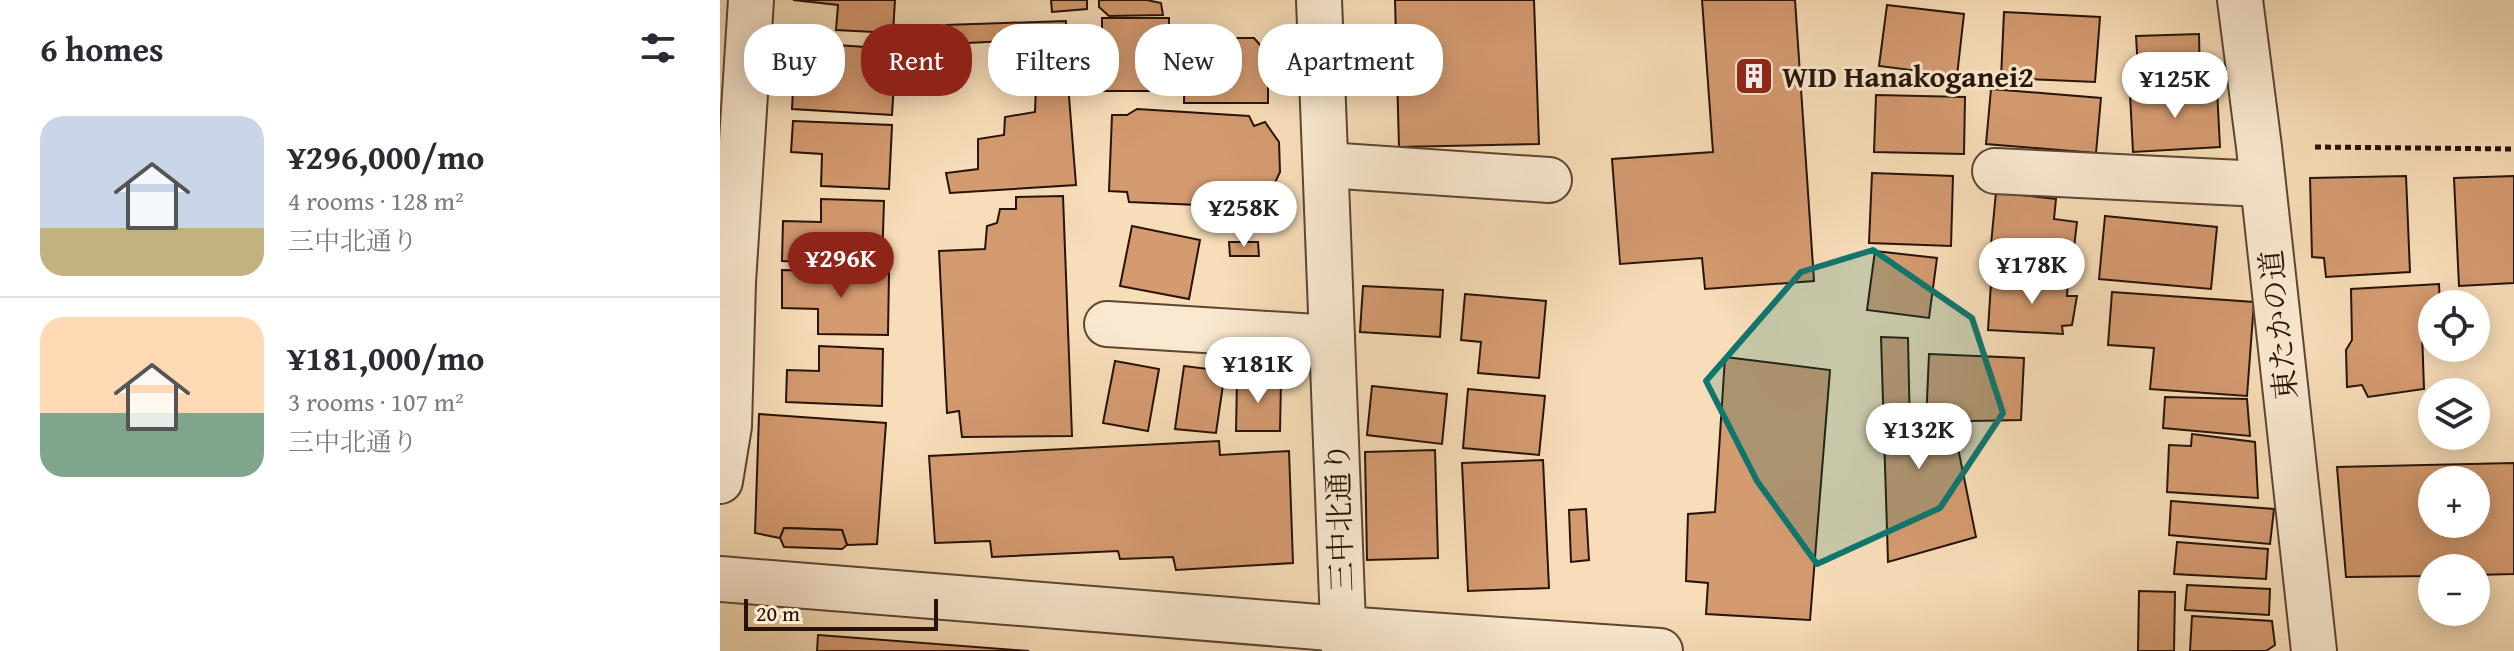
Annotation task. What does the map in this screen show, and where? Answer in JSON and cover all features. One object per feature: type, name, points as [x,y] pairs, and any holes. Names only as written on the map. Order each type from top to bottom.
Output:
[{"type":"street","points":[[720,481],[729,426],[733,282],[731,154],[751,0]]},
{"type":"street","name":"三中北通り","points":[[1319,0],[1344,640]]},
{"type":"street","name":"東たかの道","points":[[2240,0],[2314,651]]},
{"type":"street","points":[[1326,165],[1549,180]]},
{"type":"street","points":[[1995,171],[2260,165]]},
{"type":"street","points":[[1107,324],[1332,338]]},
{"type":"street","points":[[720,579],[1344,640],[1660,651]]},
{"type":"path","points":[[2260,165],[2514,149]]},
{"type":"highlighted area","points":[[1873,250],[1972,318],[2003,413],[1940,508],[1817,564],[1757,481],[1706,381],[1801,272]]},
{"type":"building","points":[[793,0],[895,0],[894,24],[861,24],[861,31],[845,30],[845,24],[836,24],[838,5]]},
{"type":"building","points":[[1051,0],[1087,0],[1087,9],[1052,12]]},
{"type":"building","points":[[1099,0],[1161,3],[1163,15],[1109,16],[1099,7]]},
{"type":"building","points":[[1395,0],[1534,0],[1539,144],[1399,147],[1398,96],[1443,96],[1443,24],[1396,24]]},
{"type":"building","name":"WID Hanakoganei2","points":[[1702,0],[1795,0],[1814,281],[1705,289],[1702,258],[1620,264],[1612,159],[1713,152]]},
{"type":"building","points":[[1887,5],[1964,14],[1957,76],[1879,66]]},
{"type":"building","points":[[2004,12],[2100,17],[2095,82],[2001,78]]},
{"type":"building","points":[[1102,18],[1169,18],[1169,24],[1135,24],[1135,91],[1119,91],[1119,24],[1102,24]]},
{"type":"building","points":[[1066,21],[1066,24],[988,24],[988,42],[972,43],[972,24]]},
{"type":"building","points":[[2199,34],[2200,82],[2139,85],[2136,36]]},
{"type":"building","points":[[1242,38],[1254,38],[1258,42],[1258,96],[1268,96],[1268,103],[1184,103],[1184,96],[1242,96]]},
{"type":"building","points":[[845,46],[861,47],[861,96],[893,96],[892,115],[792,109],[793,96],[845,96]]},
{"type":"building","points":[[1991,89],[2101,98],[2096,153],[1986,144]]},
{"type":"building","points":[[2217,89],[2220,147],[2133,152],[2130,94]]},
{"type":"building","points":[[1876,95],[1965,97],[1964,154],[1874,152]]},
{"type":"building","points":[[1036,96],[1069,96],[1076,185],[950,193],[946,173],[978,169],[978,139],[1004,135],[1005,117],[1035,112]]},
{"type":"building","points":[[1137,109],[1249,116],[1254,126],[1265,122],[1279,142],[1280,172],[1271,191],[1245,197],[1245,207],[1129,202],[1127,192],[1109,191],[1112,115],[1127,115]]},
{"type":"building","points":[[793,121],[892,125],[889,189],[821,186],[822,154],[791,152]]},
{"type":"building","points":[[1872,173],[1953,176],[1951,246],[1869,243]]},
{"type":"building","points":[[2406,176],[2410,272],[2326,277],[2324,258],[2312,257],[2310,178]]},
{"type":"building","points":[[2514,176],[2514,283],[2459,286],[2454,178]]},
{"type":"building","points":[[1996,192],[2056,199],[2054,219],[2077,222],[2073,256],[2044,253],[2040,260],[1990,255]]},
{"type":"building","points":[[1063,196],[1072,436],[962,437],[959,411],[947,413],[939,251],[985,249],[987,226],[997,223],[1000,209],[1016,209],[1016,197]]},
{"type":"building","points":[[821,199],[884,201],[882,265],[782,261],[783,221],[821,222]]},
{"type":"building","points":[[2105,216],[2217,227],[2211,289],[2099,279]]},
{"type":"building","points":[[1132,226],[1200,240],[1189,299],[1120,286]]},
{"type":"building","points":[[1229,242],[1258,242],[1259,256],[1230,256]]},
{"type":"building","points":[[1875,251],[1937,258],[1929,318],[1867,310]]},
{"type":"building","points":[[782,270],[889,272],[888,335],[818,334],[818,309],[782,308]]},
{"type":"building","points":[[2020,275],[2068,280],[2067,296],[2077,296],[2072,325],[2062,326],[2063,334],[1988,330],[1991,283],[2018,285]]},
{"type":"building","points":[[2439,284],[2439,290],[2418,290],[2418,362],[2423,362],[2424,378],[2418,378],[2418,390],[2368,397],[2362,385],[2347,387],[2346,350],[2352,340],[2351,289]]},
{"type":"building","points":[[1363,286],[1443,290],[1440,337],[1360,332]]},
{"type":"building","points":[[2112,292],[2254,302],[2247,396],[2150,389],[2154,348],[2108,345]]},
{"type":"building","points":[[1465,294],[1546,301],[1539,378],[1478,373],[1481,342],[1461,340]]},
{"type":"building","points":[[1881,337],[1908,338],[1910,431],[1955,433],[1976,537],[1888,562]]},
{"type":"building","points":[[819,346],[883,349],[882,406],[786,402],[787,370],[819,371]]},
{"type":"building","points":[[1929,354],[2024,358],[2021,420],[1926,422]]},
{"type":"building","points":[[1725,357],[1830,370],[1810,620],[1706,614],[1708,583],[1686,581],[1688,514],[1715,512]]},
{"type":"building","points":[[1115,361],[1159,369],[1148,431],[1103,423]]},
{"type":"building","points":[[1184,366],[1225,371],[1216,433],[1175,429]]},
{"type":"building","points":[[1237,379],[1281,381],[1280,431],[1236,431]]},
{"type":"building","points":[[1372,386],[1447,394],[1442,444],[1367,435]]},
{"type":"building","points":[[1468,389],[1545,396],[1539,455],[1463,448]]},
{"type":"building","points":[[2165,397],[2247,399],[2250,436],[2163,428]]},
{"type":"building","points":[[759,414],[886,423],[877,544],[847,545],[842,530],[784,528],[780,538],[755,533]]},
{"type":"building","points":[[2192,434],[2255,442],[2258,498],[2167,492],[2169,445],[2191,446]]},
{"type":"building","points":[[1219,441],[1220,455],[1289,451],[1293,563],[1176,570],[1173,557],[1120,559],[1118,551],[992,557],[990,541],[935,543],[929,456]]},
{"type":"building","points":[[1435,450],[1438,558],[1367,560],[1365,452]]},
{"type":"building","points":[[1543,460],[1549,588],[1468,591],[1462,463]]},
{"type":"building","points":[[2514,463],[2514,574],[2490,575],[2490,554],[2418,554],[2418,576],[2346,577],[2337,467]]},
{"type":"building","points":[[2171,501],[2274,509],[2270,544],[2169,535]]},
{"type":"building","points":[[1586,509],[1589,560],[1571,562],[1569,510]]},
{"type":"building","points":[[784,528],[842,530],[847,545],[842,549],[784,547],[780,538]]},
{"type":"building","points":[[2177,542],[2268,549],[2266,579],[2174,574]]},
{"type":"building","points":[[2187,585],[2270,589],[2269,615],[2185,610]]},
{"type":"building","points":[[2139,591],[2175,592],[2174,651],[2138,651]]},
{"type":"building","points":[[2192,616],[2272,621],[2275,645],[2266,651],[2190,651]]},
{"type":"building","points":[[818,635],[1029,651],[817,651]]},
{"type":"place","name":"WID Hanakoganei2","points":[[1754,76]]}]
